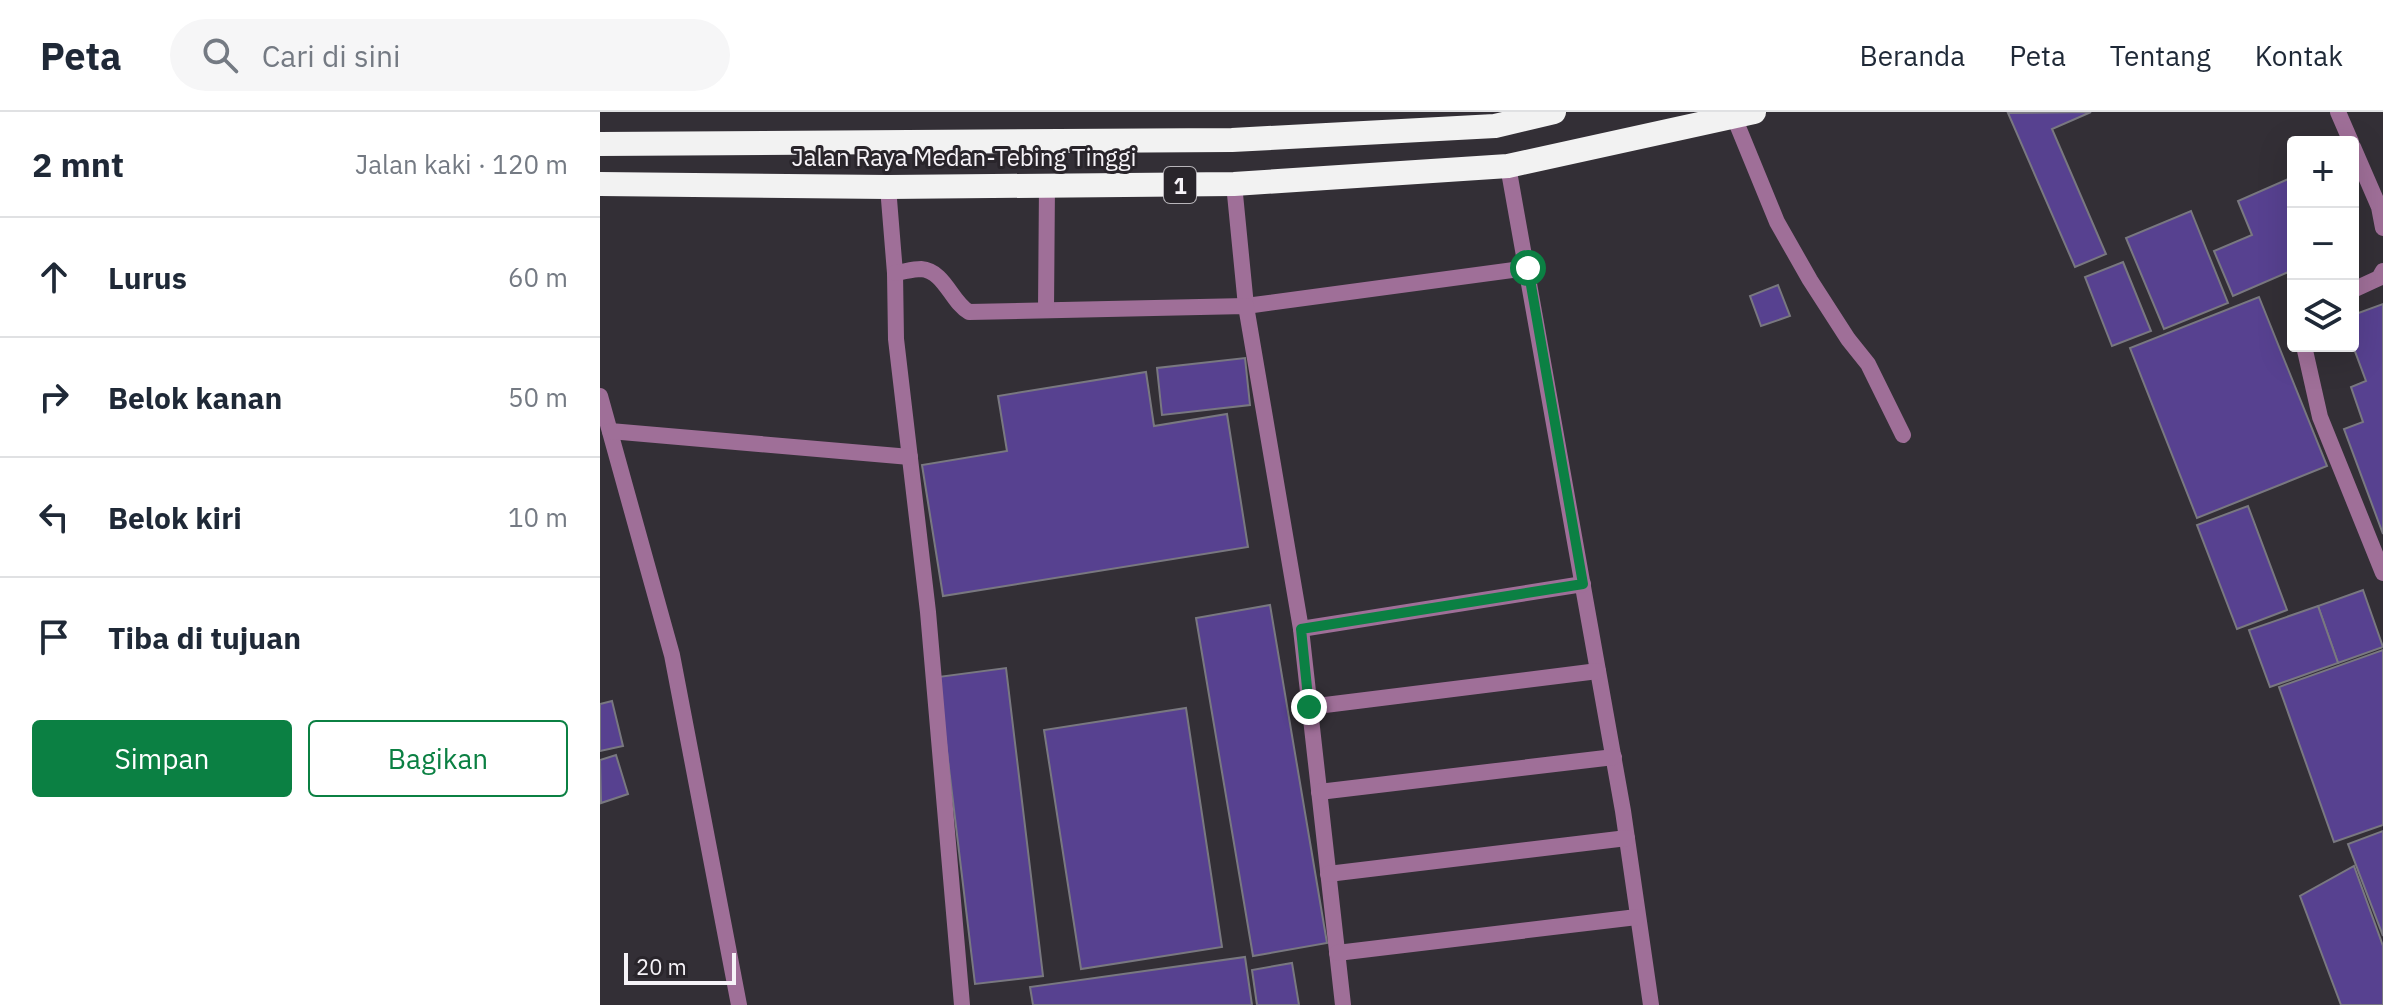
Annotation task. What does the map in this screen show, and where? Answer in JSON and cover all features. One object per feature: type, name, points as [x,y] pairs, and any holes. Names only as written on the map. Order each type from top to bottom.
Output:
[{"type":"highway","name":"Jalan Raya Medan-Tebing Tinggi","points":[[600,144],[1232,140],[1495,126],[1554,112]]},
{"type":"highway","name":"Jalan Raya Medan-Tebing Tinggi","points":[[600,184],[888,187],[1234,184],[1508,166],[1744,114]]},
{"type":"lane","points":[[2338,112],[2348,136]]},
{"type":"lane","points":[[1744,114],[1777,222],[1810,280],[1868,364],[1903,435]]},
{"type":"lane","points":[[2359,160],[2379,207],[2383,228]]},
{"type":"lane","points":[[1508,166],[1614,757],[1651,1005]]},
{"type":"lane","points":[[1234,184],[1246,306],[1301,629],[1343,1005]]},
{"type":"lane","points":[[1046,310],[1047,185]]},
{"type":"lane","points":[[888,187],[895,273],[896,339],[928,612],[962,1005]]},
{"type":"lane","points":[[895,273],[921,269],[931,272],[942,280],[969,312],[1246,306],[1528,268]]},
{"type":"lane","points":[[2359,287],[2379,278],[2383,271]]},
{"type":"lane","points":[[2305,352],[2320,417],[2383,573]]},
{"type":"lane","points":[[600,396],[672,655],[739,1005]]},
{"type":"lane","points":[[610,431],[910,457]]},
{"type":"lane","points":[[1301,629],[1583,584]]},
{"type":"lane","points":[[1309,707],[1598,671]]},
{"type":"lane","points":[[1319,792],[1614,757]]},
{"type":"lane","points":[[1328,874],[1627,838]]},
{"type":"lane","points":[[1337,953],[1637,917]]},
{"type":"building","points":[[2091,112],[2052,129],[2106,254],[2075,267],[2008,113]]},
{"type":"building","points":[[2287,180],[2287,273],[2233,296],[2214,251],[2252,235],[2238,201]]},
{"type":"building","points":[[2191,211],[2228,303],[2164,329],[2126,238]]},
{"type":"building","points":[[2123,262],[2151,331],[2112,346],[2085,277]]},
{"type":"building","points":[[1778,285],[1790,316],[1761,326],[1750,296]]},
{"type":"building","points":[[2259,297],[2327,466],[2197,518],[2130,348]]},
{"type":"building","points":[[2383,304],[2383,534],[2344,429],[2363,422],[2351,387],[2366,381],[2355,352],[2359,352],[2359,313]]},
{"type":"building","points":[[1245,358],[1250,405],[1162,415],[1157,368]]},
{"type":"building","points":[[1146,372],[1154,426],[1227,414],[1248,547],[943,596],[922,465],[1007,451],[998,396]]},
{"type":"building","points":[[2248,506],[2287,610],[2237,629],[2197,525]]},
{"type":"building","points":[[2363,590],[2383,647],[2338,663],[2318,606]]},
{"type":"building","points":[[1270,605],[1327,943],[1253,956],[1196,618]]},
{"type":"building","points":[[2318,606],[2338,663],[2270,687],[2249,630]]},
{"type":"building","points":[[2383,650],[2383,825],[2334,842],[2279,687]]},
{"type":"building","points":[[1006,668],[1043,976],[975,984],[938,677]]},
{"type":"building","points":[[612,701],[623,746],[600,751],[600,704]]},
{"type":"building","points":[[1186,708],[1222,947],[1081,969],[1044,730]]},
{"type":"building","points":[[616,755],[628,794],[601,803],[600,760]]},
{"type":"building","points":[[2383,831],[2383,936],[2348,844]]},
{"type":"building","points":[[2354,866],[2383,946],[2383,1005],[2341,1005],[2300,896]]},
{"type":"building","points":[[1245,957],[1252,1005],[1033,1005],[1030,987]]},
{"type":"building","points":[[1292,963],[1299,1005],[1257,1005],[1252,970]]},
{"type":"route","points":[[1309,707],[1301,629],[1583,584],[1528,268]]}]
